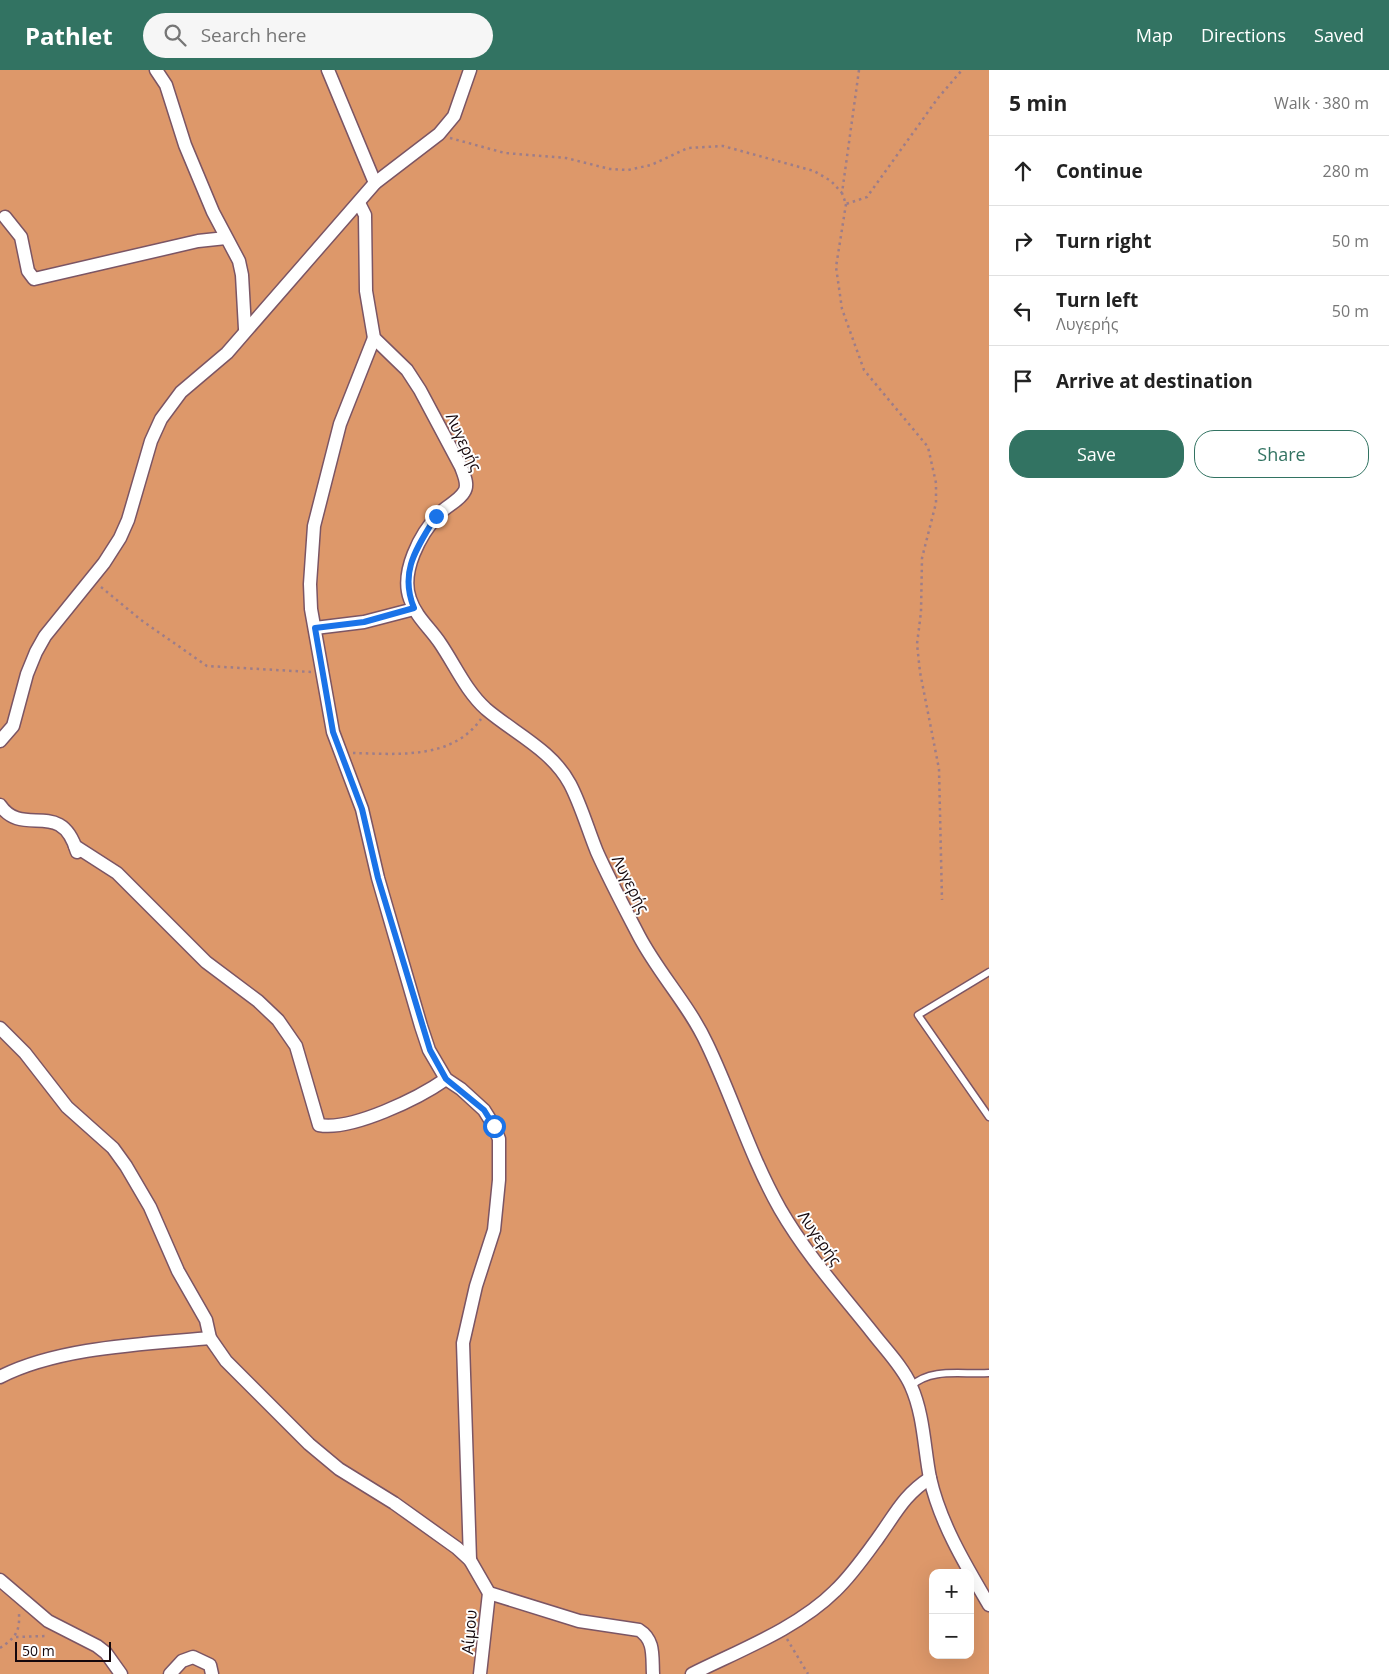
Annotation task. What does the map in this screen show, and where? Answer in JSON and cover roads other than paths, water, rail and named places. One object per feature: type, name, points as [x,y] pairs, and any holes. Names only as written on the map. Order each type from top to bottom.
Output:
[{"type":"street","points":[[156,70],[166,85],[185,144],[226,238],[236,254],[242,275],[246,330]]},
{"type":"street","points":[[328,70],[375,183]]},
{"type":"street","points":[[0,741],[13,726],[27,674],[45,636],[92,580],[120,538],[128,520],[151,441],[161,419],[181,392],[227,353],[375,183],[440,134],[454,116],[470,70]]},
{"type":"street","points":[[359,203],[365,215],[366,291],[374,338],[340,424],[314,526],[310,584],[315,628],[333,732],[362,809],[378,878],[421,1026],[430,1050],[446,1079],[484,1110],[494,1126],[499,1139],[500,1162],[494,1230],[476,1286],[463,1343],[470,1560]]},
{"type":"street","points":[[4,217],[21,237],[28,271],[34,279],[198,241],[226,238]]},
{"type":"street","name":"Λυγερής","points":[[374,338],[407,370],[420,390],[466,479],[466,488],[463,494],[436,516],[416,551],[408,573],[407,584],[408,594],[414,608],[438,639],[472,694],[486,709],[520,732],[557,765],[570,784],[599,856],[641,940],[688,1011],[707,1044],[762,1177],[807,1251],[911,1386],[926,1446],[930,1478],[937,1502],[989,1605]]},
{"type":"street","points":[[315,628],[364,622],[414,608]]},
{"type":"street","points":[[0,805],[13,817],[24,820],[50,820],[59,824],[71,836],[77,852],[118,873],[206,962],[258,1000],[283,1025],[296,1046],[319,1125],[334,1126],[360,1120],[424,1094],[446,1079]]},
{"type":"street","points":[[0,1028],[25,1053],[67,1107],[113,1148],[126,1166],[150,1207],[178,1272],[206,1320],[210,1338],[240,1376],[309,1444],[339,1469],[394,1503],[457,1548],[470,1560],[489,1593],[579,1621],[638,1630],[646,1635],[652,1644],[653,1674]]},
{"type":"street","points":[[0,1377],[13,1370],[74,1353],[210,1338]]},
{"type":"street","points":[[692,1674],[781,1629],[834,1592],[879,1537],[899,1505],[914,1489],[930,1478]]},
{"type":"street","points":[[0,1580],[48,1621],[97,1646],[106,1653],[121,1674]]},
{"type":"street","name":"Αίμου","points":[[480,1674],[489,1593]]},
{"type":"street","points":[[170,1674],[182,1660],[193,1657],[210,1664],[212,1674]]},
{"type":"lane","points":[[989,972],[918,1015],[989,1118]]},
{"type":"lane","points":[[911,1386],[921,1377],[938,1374],[989,1374]]}]
